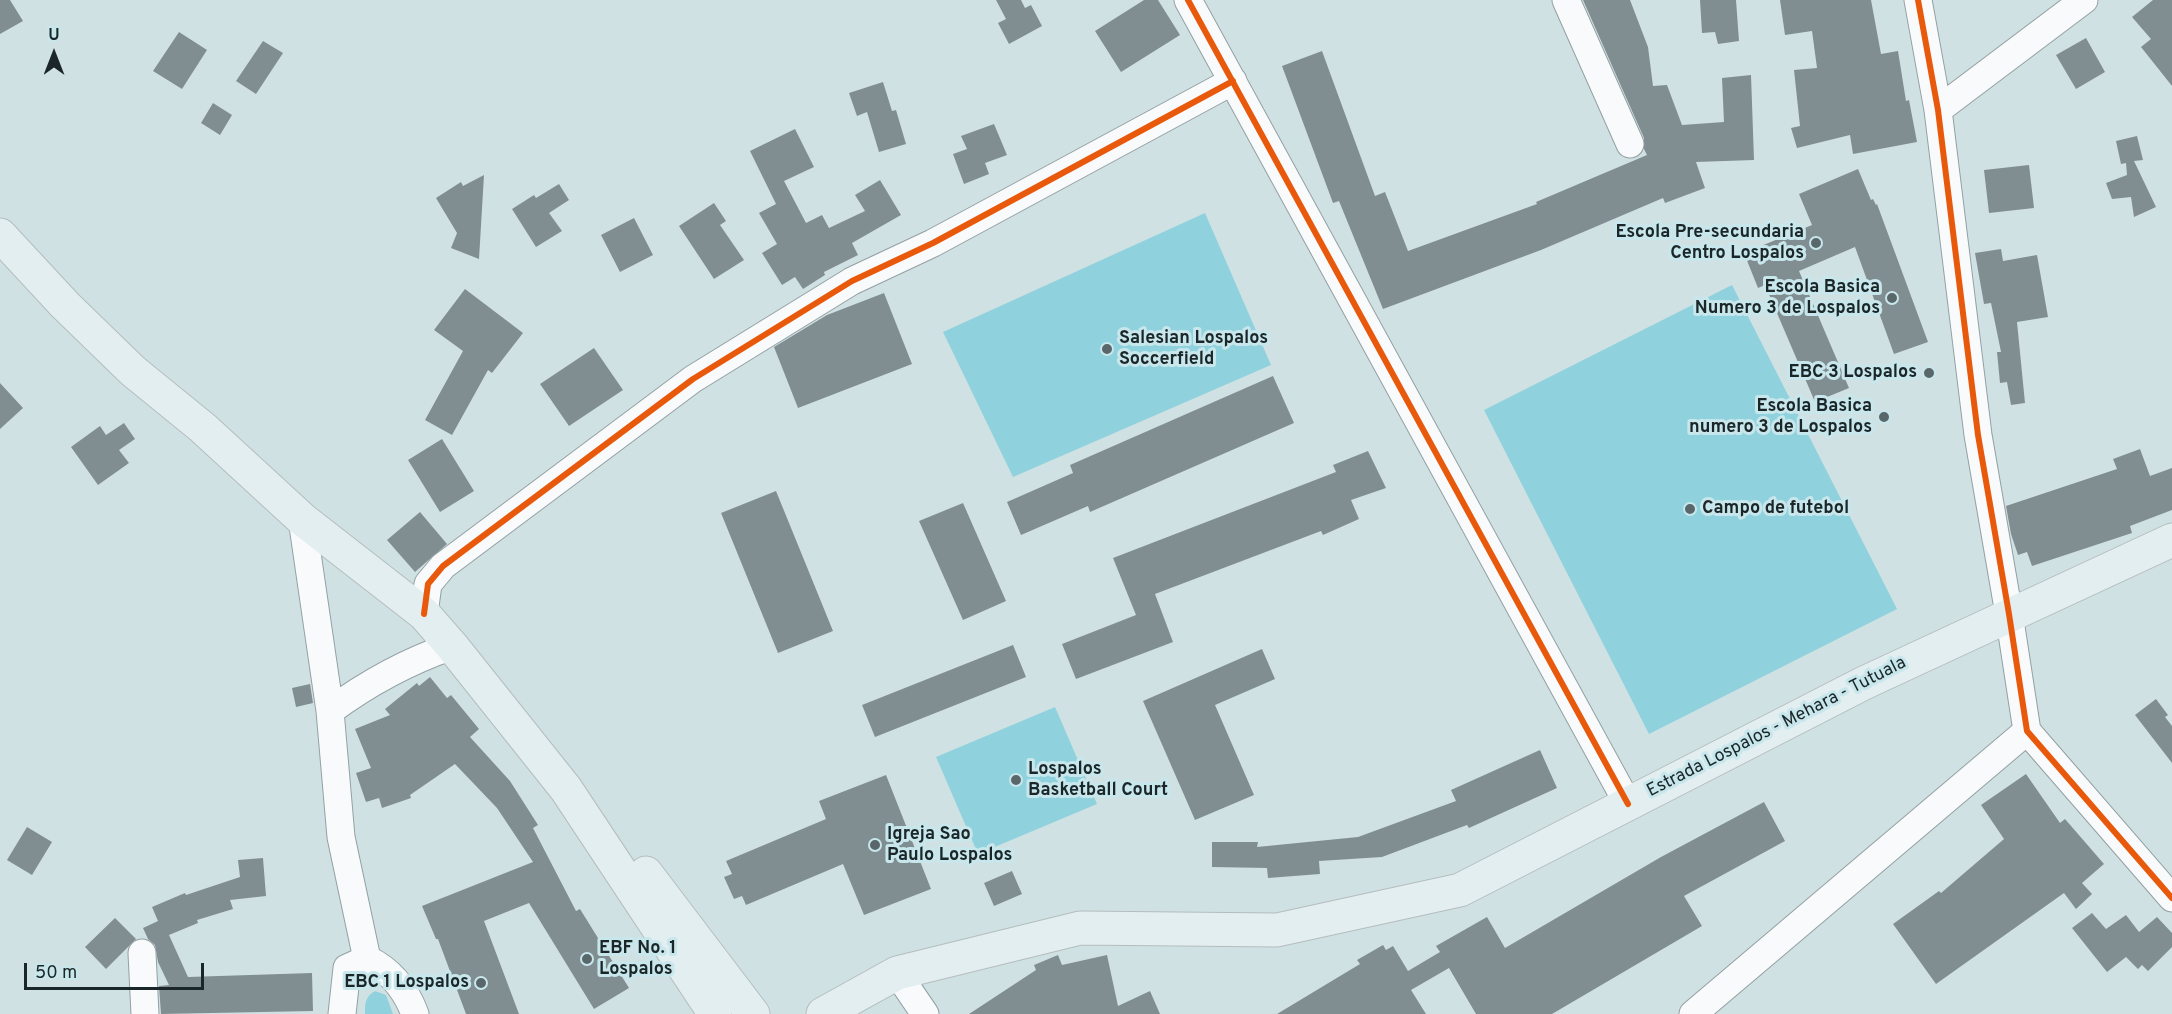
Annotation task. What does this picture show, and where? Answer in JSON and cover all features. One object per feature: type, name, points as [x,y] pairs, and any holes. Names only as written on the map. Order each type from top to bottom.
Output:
[{"type":"main road","points":[[0,235],[65,305],[133,371],[202,428],[302,519],[424,614],[566,789],[646,874],[753,1014]]},
{"type":"main road","name":"Estrada Lospalos - Mehara - Tutuala","points":[[824,1014],[897,973],[1080,928],[1277,930],[1460,890],[1864,683],[2172,540]]},
{"type":"main road","points":[[566,789],[715,1014]]},
{"type":"street","points":[[1188,0],[1628,804]]},
{"type":"street","points":[[1566,0],[1630,144]]},
{"type":"street","points":[[1918,0],[1938,110],[1978,435],[2027,731],[2172,898]]},
{"type":"street","points":[[1938,110],[2084,0]]},
{"type":"street","points":[[424,614],[428,584],[443,566],[693,379],[852,281],[933,243],[1233,81]]},
{"type":"street","points":[[302,519],[330,711],[341,837],[367,959]]},
{"type":"street","points":[[330,711],[360,688],[406,664],[452,646]]},
{"type":"street","points":[[1693,1014],[2027,731]]},
{"type":"street","points":[[142,953],[145,1014]]},
{"type":"street","points":[[342,1014],[347,968],[367,959],[382,966],[394,978],[415,1014]]},
{"type":"street","points":[[897,973],[926,1014]]},
{"type":"shaded area","name":"Salesian Lospalos Soccerfield","points":[[1205,213],[1271,365],[1013,477],[943,332]]},
{"type":"shaded area","name":"Campo de futebol","points":[[1732,285],[1897,609],[1649,734],[1484,410]]},
{"type":"shaded area","name":"Lospalos Basketball Court","points":[[1055,707],[1097,804],[978,854],[936,757]]},
{"type":"shaded area","points":[[375,991],[386,995],[393,1014],[365,1014],[366,1001]]},
{"type":"building","points":[[0,0],[10,0],[23,21],[0,34]]},
{"type":"building","points":[[996,0],[1021,0],[1025,8],[1031,5],[1042,26],[1009,44],[998,23],[1006,19]]},
{"type":"building","points":[[1144,0],[1158,0],[1180,35],[1121,72],[1095,31]]},
{"type":"building","points":[[1583,0],[1630,0],[1648,47],[1653,86],[1667,85],[1682,125],[1724,122],[1722,78],[1751,75],[1754,160],[1696,162],[1705,188],[1665,203],[1663,198],[1541,250],[1383,309],[1339,201],[1333,203],[1282,66],[1322,51],[1375,196],[1385,192],[1408,251],[1537,204],[1536,202],[1647,155],[1644,149],[1644,138]]},
{"type":"building","points":[[1700,0],[1736,0],[1739,41],[1718,44],[1715,32],[1702,33]]},
{"type":"building","points":[[1780,0],[1871,0],[1881,54],[1898,51],[1906,101],[1909,100],[1917,142],[1853,154],[1850,135],[1797,148],[1791,128],[1800,126],[1794,70],[1817,68],[1812,31],[1785,35]]},
{"type":"building","points":[[2153,0],[2172,0],[2172,86],[2141,47],[2151,39],[2132,17]]},
{"type":"building","points":[[179,32],[207,50],[182,89],[153,71]]},
{"type":"building","points":[[2086,38],[2105,72],[2076,89],[2056,55]]},
{"type":"building","points":[[263,41],[283,53],[256,94],[236,81]]},
{"type":"building","points":[[883,82],[892,111],[896,110],[906,144],[879,152],[867,112],[857,116],[849,93]]},
{"type":"building","points":[[213,103],[232,115],[220,135],[201,123]]},
{"type":"building","points":[[994,124],[1007,155],[985,163],[989,174],[964,184],[953,154],[967,149],[961,136]]},
{"type":"building","points":[[795,129],[814,167],[784,181],[806,223],[822,215],[829,228],[865,211],[855,195],[880,180],[901,215],[852,243],[858,255],[824,272],[825,275],[803,289],[795,277],[782,285],[762,253],[777,244],[759,213],[776,204],[750,151]]},
{"type":"building","points":[[2137,136],[2143,160],[2134,161],[2156,207],[2134,217],[2131,197],[2112,199],[2106,183],[2127,175],[2126,163],[2121,164],[2116,141]]},
{"type":"building","points":[[2029,165],[2034,208],[1989,213],[1984,170]]},
{"type":"building","points":[[1858,169],[1871,200],[1873,199],[1877,204],[1928,342],[1894,354],[1855,247],[1799,271],[1849,388],[1815,402],[1765,285],[1758,288],[1744,253],[1812,225],[1799,194]]},
{"type":"building","points":[[484,175],[479,259],[451,248],[457,233],[436,198],[461,182],[463,186]]},
{"type":"building","points":[[559,184],[569,200],[549,213],[562,231],[536,247],[512,209],[534,195],[536,198]]},
{"type":"building","points":[[714,203],[726,221],[720,225],[744,260],[714,279],[679,226]]},
{"type":"building","points":[[634,218],[653,255],[620,272],[601,235]]},
{"type":"building","points":[[2001,249],[2003,261],[2037,255],[2048,317],[2017,322],[2025,403],[2011,405],[2007,382],[2000,383],[1997,352],[2001,352],[1991,303],[1984,304],[1975,253]]},
{"type":"building","points":[[465,289],[523,333],[492,373],[488,370],[452,435],[425,420],[463,351],[434,330]]},
{"type":"building","points":[[884,293],[912,364],[798,408],[774,347],[827,315]]},
{"type":"building","points":[[594,348],[623,390],[569,426],[540,384]]},
{"type":"building","points":[[1273,376],[1294,423],[1090,512],[1088,506],[1021,535],[1007,502],[1073,473],[1070,465]]},
{"type":"building","points":[[0,383],[23,408],[0,429]]},
{"type":"building","points":[[124,423],[135,439],[119,450],[129,463],[98,485],[71,447],[100,426],[106,435]]},
{"type":"building","points":[[442,439],[474,491],[440,512],[408,460]]},
{"type":"building","points":[[2140,449],[2150,476],[2172,468],[2172,510],[2130,526],[2132,533],[2032,566],[2027,552],[2018,555],[2011,534],[2006,506],[2117,469],[2113,459]]},
{"type":"building","points":[[1368,451],[1386,488],[1351,500],[1359,519],[1323,535],[1321,531],[1155,594],[1173,642],[1076,679],[1062,644],[1136,615],[1113,558],[1336,472],[1333,465]]},
{"type":"building","points":[[776,491],[833,631],[778,653],[721,513]]},
{"type":"building","points":[[963,503],[1006,601],[963,620],[919,521]]},
{"type":"building","points":[[420,512],[447,544],[415,572],[387,540]]},
{"type":"building","points":[[1013,645],[1026,677],[875,737],[862,705]]},
{"type":"building","points":[[1262,649],[1275,679],[1215,705],[1254,795],[1195,820],[1143,701]]},
{"type":"building","points":[[430,677],[447,698],[451,695],[479,729],[470,737],[510,781],[538,825],[533,828],[576,911],[580,909],[629,988],[594,1009],[529,903],[484,921],[519,1014],[466,1014],[438,939],[422,906],[533,862],[497,808],[455,764],[410,795],[411,798],[382,808],[379,798],[366,802],[356,773],[371,768],[355,729],[390,715],[385,709],[417,683],[419,686]]},
{"type":"building","points":[[310,684],[313,703],[296,707],[292,688]]},
{"type":"building","points":[[2156,699],[2168,715],[2165,717],[2172,726],[2172,763],[2135,715]]},
{"type":"building","points":[[1540,750],[1557,788],[1469,828],[1467,825],[1382,857],[1319,861],[1320,874],[1268,878],[1267,868],[1212,867],[1212,842],[1258,842],[1257,847],[1358,837],[1456,801],[1451,790]]},
{"type":"building","points":[[2026,774],[2060,823],[2065,819],[2104,864],[2082,883],[2092,894],[2076,909],[2064,893],[1936,984],[1893,924],[1939,891],[1941,893],[2004,839],[1981,805]]},
{"type":"building","name":"Igreja Sao Paulo Lospalos","points":[[886,775],[931,889],[864,915],[843,864],[746,905],[742,896],[734,899],[724,877],[732,874],[726,861],[826,819],[819,801]]},
{"type":"building","points":[[1764,802],[1785,841],[1684,896],[1702,926],[1552,1014],[1476,1014],[1449,968],[1411,990],[1426,1014],[1277,1014],[1360,964],[1357,960],[1383,945],[1386,950],[1393,946],[1408,971],[1440,952],[1436,946],[1487,917],[1505,948],[1661,857]]},
{"type":"building","points":[[27,827],[52,842],[32,875],[7,860]]},
{"type":"building","points":[[263,858],[266,896],[230,900],[233,909],[197,920],[198,923],[169,935],[188,977],[312,973],[313,1011],[161,1014],[159,986],[169,985],[158,962],[155,945],[148,939],[143,928],[158,921],[152,907],[185,893],[186,895],[240,877],[238,860]]},
{"type":"building","points":[[1012,871],[1022,894],[994,906],[984,883]]},
{"type":"building","points":[[2092,913],[2106,929],[2126,915],[2139,932],[2157,917],[2172,933],[2172,947],[2148,971],[2142,965],[2138,969],[2126,957],[2107,972],[2072,928]]},
{"type":"building","points":[[115,918],[136,939],[106,969],[85,947]]},
{"type":"building","points":[[1058,955],[1062,965],[1107,955],[1118,1006],[1150,991],[1160,1014],[969,1014],[1036,970],[1034,965]]},
{"type":"cycle path","points":[[1188,0],[1628,804]]},
{"type":"cycle path","points":[[1918,0],[1938,110],[1978,435],[2027,731],[2172,898]]},
{"type":"cycle path","points":[[424,614],[428,584],[443,566],[693,379],[852,281],[933,243],[1233,81]]},
{"type":"place","name":"Escola Pre-secundaria Centro Lospalos","points":[[1816,243]]},
{"type":"place","name":"Escola Basica Numero 3 de Lospalos","points":[[1892,298]]},
{"type":"place","name":"Salesian Lospalos Soccerfield","points":[[1107,349]]},
{"type":"place","name":"EBC 3 Lospalos","points":[[1929,373]]},
{"type":"place","name":"Escola Basica numero 3 de Lospalos","points":[[1884,417]]},
{"type":"place","name":"Campo de futebol","points":[[1690,509]]},
{"type":"place","name":"Lospalos Basketball Court","points":[[1016,780]]},
{"type":"place","name":"Igreja Sao Paulo Lospalos","points":[[875,845]]},
{"type":"place","name":"EBF No. 1 Lospalos","points":[[587,959]]},
{"type":"place","name":"EBC 1 Lospalos","points":[[481,983]]}]
